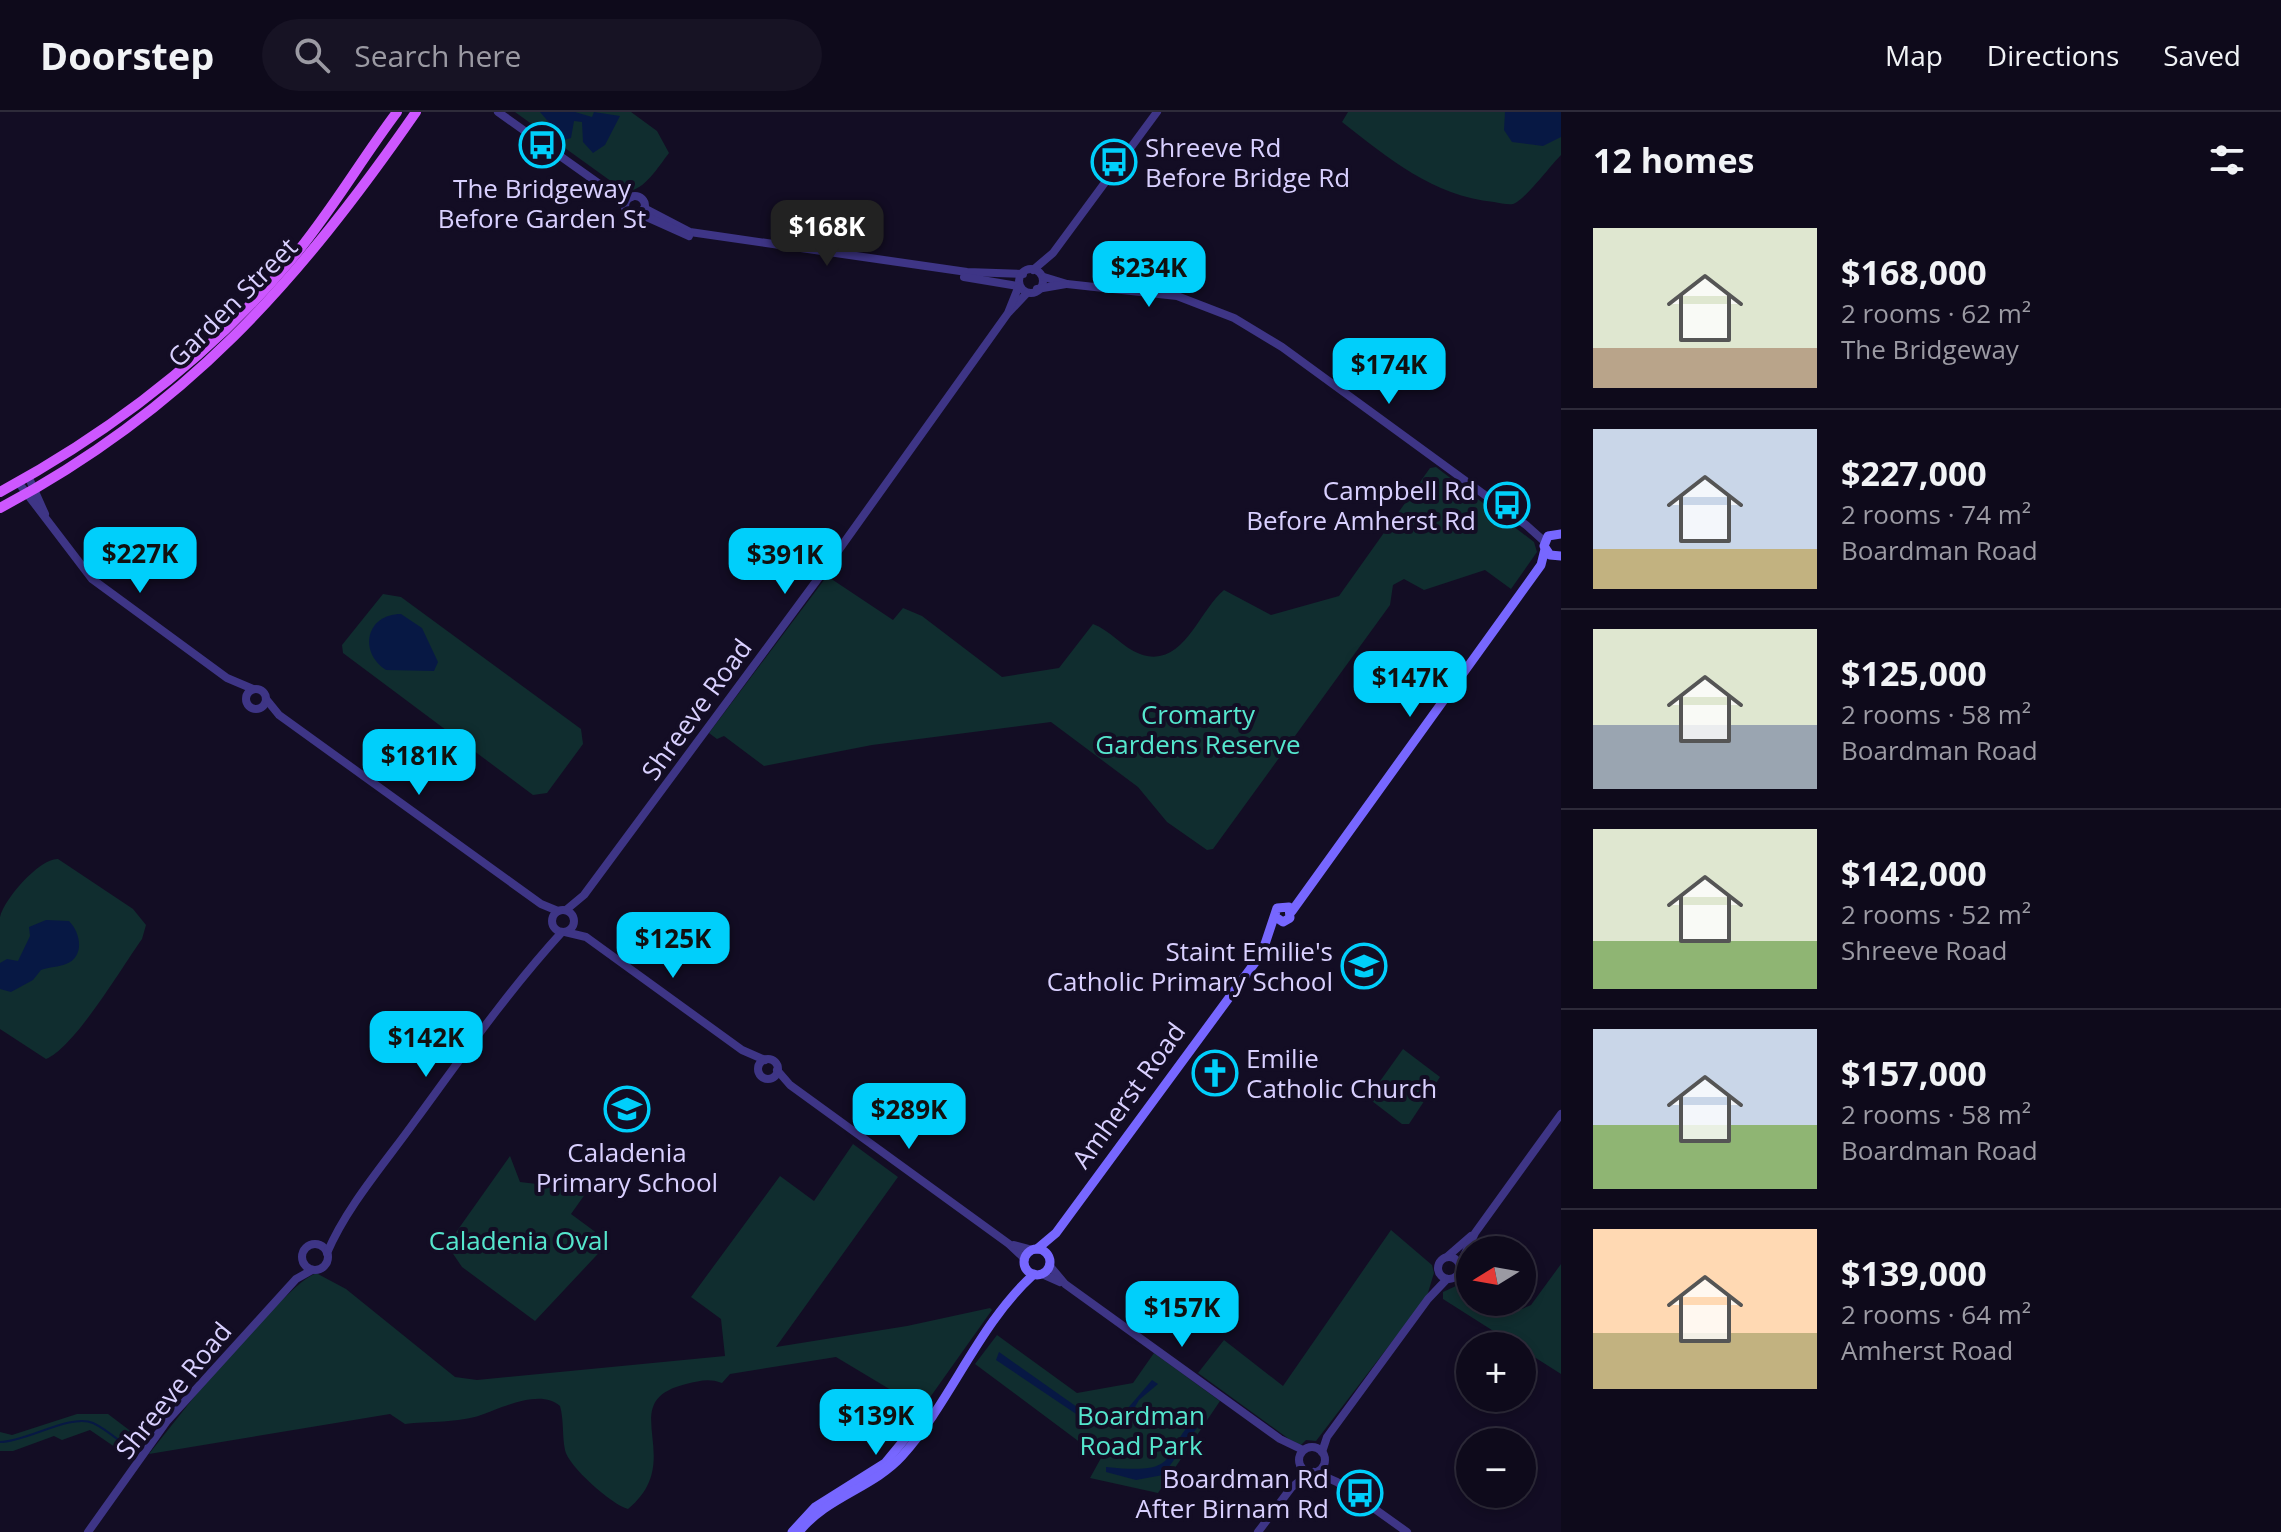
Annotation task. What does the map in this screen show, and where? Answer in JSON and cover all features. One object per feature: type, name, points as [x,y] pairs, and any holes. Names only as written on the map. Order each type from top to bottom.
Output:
[{"type":"main road","points":[[380,135],[389,112]]},
{"type":"main road","name":"Garden Street","points":[[0,492],[129,410],[223,330],[298,251],[340,197],[397,112]]},
{"type":"main road","name":"Garden Street","points":[[0,508],[119,434],[247,326],[320,244],[416,112]]},
{"type":"main road","points":[[1541,565],[1559,557],[1554,537]]},
{"type":"main road","points":[[1541,565],[1554,537]]},
{"type":"main road","name":"Amherst Road","points":[[1016,1291],[1025,1262],[1056,1233],[1265,945],[1280,920],[1275,911],[1287,908],[1302,891],[1541,565]]},
{"type":"main road","name":"Amherst Road","points":[[799,1532],[826,1507],[901,1458],[1016,1291],[1043,1267],[1056,1233]]},
{"type":"main road","points":[[1035,1250],[1043,1267]]},
{"type":"main road","points":[[1025,1262],[1043,1267]]},
{"type":"main road","name":"Amherst Road","points":[[792,1532],[806,1513],[896,1453],[956,1375]]},
{"type":"street","points":[[498,112],[628,202]]},
{"type":"street","points":[[511,112],[628,202],[629,214],[642,211],[690,232],[967,272],[1028,272],[1067,284],[1177,296],[1240,321],[1282,347],[1526,525],[1554,537]]},
{"type":"street","name":"Shreeve Road","points":[[568,914],[1008,313],[1027,293],[1037,289],[1053,253],[1157,112]]},
{"type":"street","points":[[628,202],[640,198],[642,211],[677,234],[1018,287],[1027,293]]},
{"type":"street","name":"Shreeve Road","points":[[1008,313],[1018,287],[1028,272],[1053,253]]},
{"type":"street","points":[[1037,289],[1067,284]]},
{"type":"street","points":[[23,479],[35,489],[47,519]]},
{"type":"street","points":[[23,479],[25,495],[92,579],[227,678],[250,707],[279,715]]},
{"type":"street","points":[[227,678],[263,691],[279,715],[541,904],[568,914],[586,937],[742,1050],[773,1061],[775,1074],[1009,1244],[1025,1262]]},
{"type":"street","points":[[246,700],[253,689]]},
{"type":"street","points":[[258,709],[266,699]]},
{"type":"street","points":[[541,904],[558,928],[586,937]]},
{"type":"street","points":[[558,928],[568,914]]},
{"type":"street","points":[[558,928],[571,929],[568,914]]},
{"type":"street","name":"Shreeve Road","points":[[88,1532],[167,1421],[296,1279],[325,1266],[335,1235],[558,928]]},
{"type":"street","points":[[742,1050],[763,1078],[775,1074]]},
{"type":"street","points":[[758,1070],[765,1060]]},
{"type":"street","points":[[1474,1236],[1561,1114]]},
{"type":"street","points":[[1428,1299],[1440,1262],[1475,1233]]},
{"type":"street","name":"Shreeve Road","points":[[296,1279],[306,1248],[335,1235]]},
{"type":"street","points":[[1009,1244],[1035,1250]]},
{"type":"street","points":[[318,1245],[327,1253]]},
{"type":"street","points":[[1448,1256],[1456,1261]]},
{"type":"street","points":[[302,1262],[312,1270]]},
{"type":"street","points":[[1043,1267],[1280,1439],[1299,1463],[1337,1482],[1407,1532]]},
{"type":"street","points":[[1439,1271],[1447,1279]]},
{"type":"street","points":[[1337,1482],[1324,1464],[1322,1452],[1327,1437],[1428,1299],[1447,1279],[1456,1275]]},
{"type":"street","points":[[1291,1488],[1307,1448],[1327,1437]]},
{"type":"street","points":[[1280,1439],[1322,1452]]},
{"type":"street","points":[[1258,1532],[1291,1488],[1324,1464]]},
{"type":"green space","points":[[515,112],[631,112],[657,131],[669,153],[645,182],[626,192]]},
{"type":"green space","points":[[1348,112],[1561,112],[1561,155],[1531,190],[1513,204],[1472,198],[1431,184],[1394,162],[1342,122]]},
{"type":"green space","name":"Cromarty Gardens Reserve","points":[[1436,467],[1534,542],[1537,552],[1511,589],[1485,570],[1424,590],[1404,579],[1393,585],[1390,605],[1213,849],[1207,850],[1167,822],[1138,787],[1051,722],[872,745],[764,766],[724,736],[717,739],[709,733],[827,576],[893,620],[903,608],[922,616],[1002,677],[1059,668],[1093,624],[1134,651],[1155,657],[1168,654],[1179,646],[1224,590],[1271,615],[1339,596],[1430,468]]},
{"type":"green space","points":[[383,594],[401,597],[581,729],[583,744],[547,793],[533,795],[343,653],[342,645]]},
{"type":"green space","points":[[58,859],[133,909],[146,925],[142,939],[84,1023],[58,1052],[46,1059],[0,1029],[0,917],[8,900],[33,872]]},
{"type":"green space","points":[[1403,1049],[1440,1077],[1409,1124],[1402,1124],[1368,1098]]},
{"type":"green space","points":[[853,1144],[898,1177],[776,1347],[907,1326],[990,1308],[992,1310],[926,1403],[916,1405],[836,1357],[730,1374],[722,1383],[708,1380],[686,1384],[665,1392],[654,1404],[651,1418],[652,1471],[645,1490],[628,1509],[602,1493],[574,1465],[565,1450],[560,1406],[542,1399],[521,1401],[463,1419],[405,1424],[390,1414],[149,1454],[243,1340],[296,1287],[316,1273],[346,1289],[455,1377],[477,1380],[725,1356],[721,1319],[691,1297],[780,1176],[814,1201]]},
{"type":"green space","name":"Caladenia Oval","points":[[510,1156],[520,1182],[588,1190],[571,1214],[609,1242],[535,1321],[462,1267],[447,1245]]},
{"type":"green space","points":[[1391,1230],[1432,1265],[1434,1273],[1427,1296],[1316,1441],[1306,1440],[1301,1445],[1289,1439],[1198,1373],[1224,1340],[1283,1386]]},
{"type":"green space","points":[[1561,1264],[1561,1374],[1536,1358],[1536,1332],[1495,1332],[1470,1316],[1536,1316],[1536,1298]]},
{"type":"green space","points":[[1456,1286],[1456,1307],[1443,1299],[1443,1292]]},
{"type":"green space","name":"Boardman Road Park","points":[[997,1335],[1077,1393],[1133,1383],[1154,1353],[1220,1401],[1158,1493],[1090,1478],[1101,1458],[975,1364]]},
{"type":"green space","points":[[77,1414],[108,1414],[141,1439],[128,1456],[90,1430],[62,1440],[54,1436],[13,1451],[0,1451],[0,1432],[12,1435]]},
{"type":"water","points":[[540,112],[575,112],[592,117],[594,112],[620,116],[605,145],[593,153],[583,142],[582,122],[574,121],[571,138],[564,140]]},
{"type":"water","points":[[1505,112],[1561,112],[1561,137],[1543,146],[1512,142],[1504,130]]},
{"type":"water","points":[[401,614],[422,628],[438,662],[434,671],[386,670],[372,654],[369,644],[373,627],[380,620]]},
{"type":"water","points":[[46,920],[69,921],[78,938],[76,956],[66,964],[41,970],[33,980],[11,992],[0,989],[0,963],[7,959],[18,961],[30,936],[29,927]]},
{"type":"water","points":[[999,1352],[1094,1419],[1122,1415],[1152,1380],[1158,1384],[1139,1400],[1127,1421],[1094,1426],[996,1360]]},
{"type":"water","points":[[1204,1410],[1205,1417],[1163,1475],[1136,1480],[1106,1472],[1106,1467],[1133,1469],[1161,1464]]},
{"type":"waterway","points":[[0,1442],[84,1421],[103,1428],[130,1449]]},
{"type":"place","name":"The Bridgeway Before Garden St","points":[[542,145]]},
{"type":"place","name":"Shreeve Rd Before Bridge Rd","points":[[1114,162]]},
{"type":"place","name":"Campbell Rd Before Amherst Rd","points":[[1507,505]]},
{"type":"place","name":"Staint Emilie's Catholic Primary School","points":[[1364,966]]},
{"type":"place","name":"Emilie Catholic Church","points":[[1215,1073]]},
{"type":"place","name":"Caladenia Primary School","points":[[627,1109]]},
{"type":"place","name":"Boardman Rd After Birnam Rd","points":[[1360,1493]]}]
